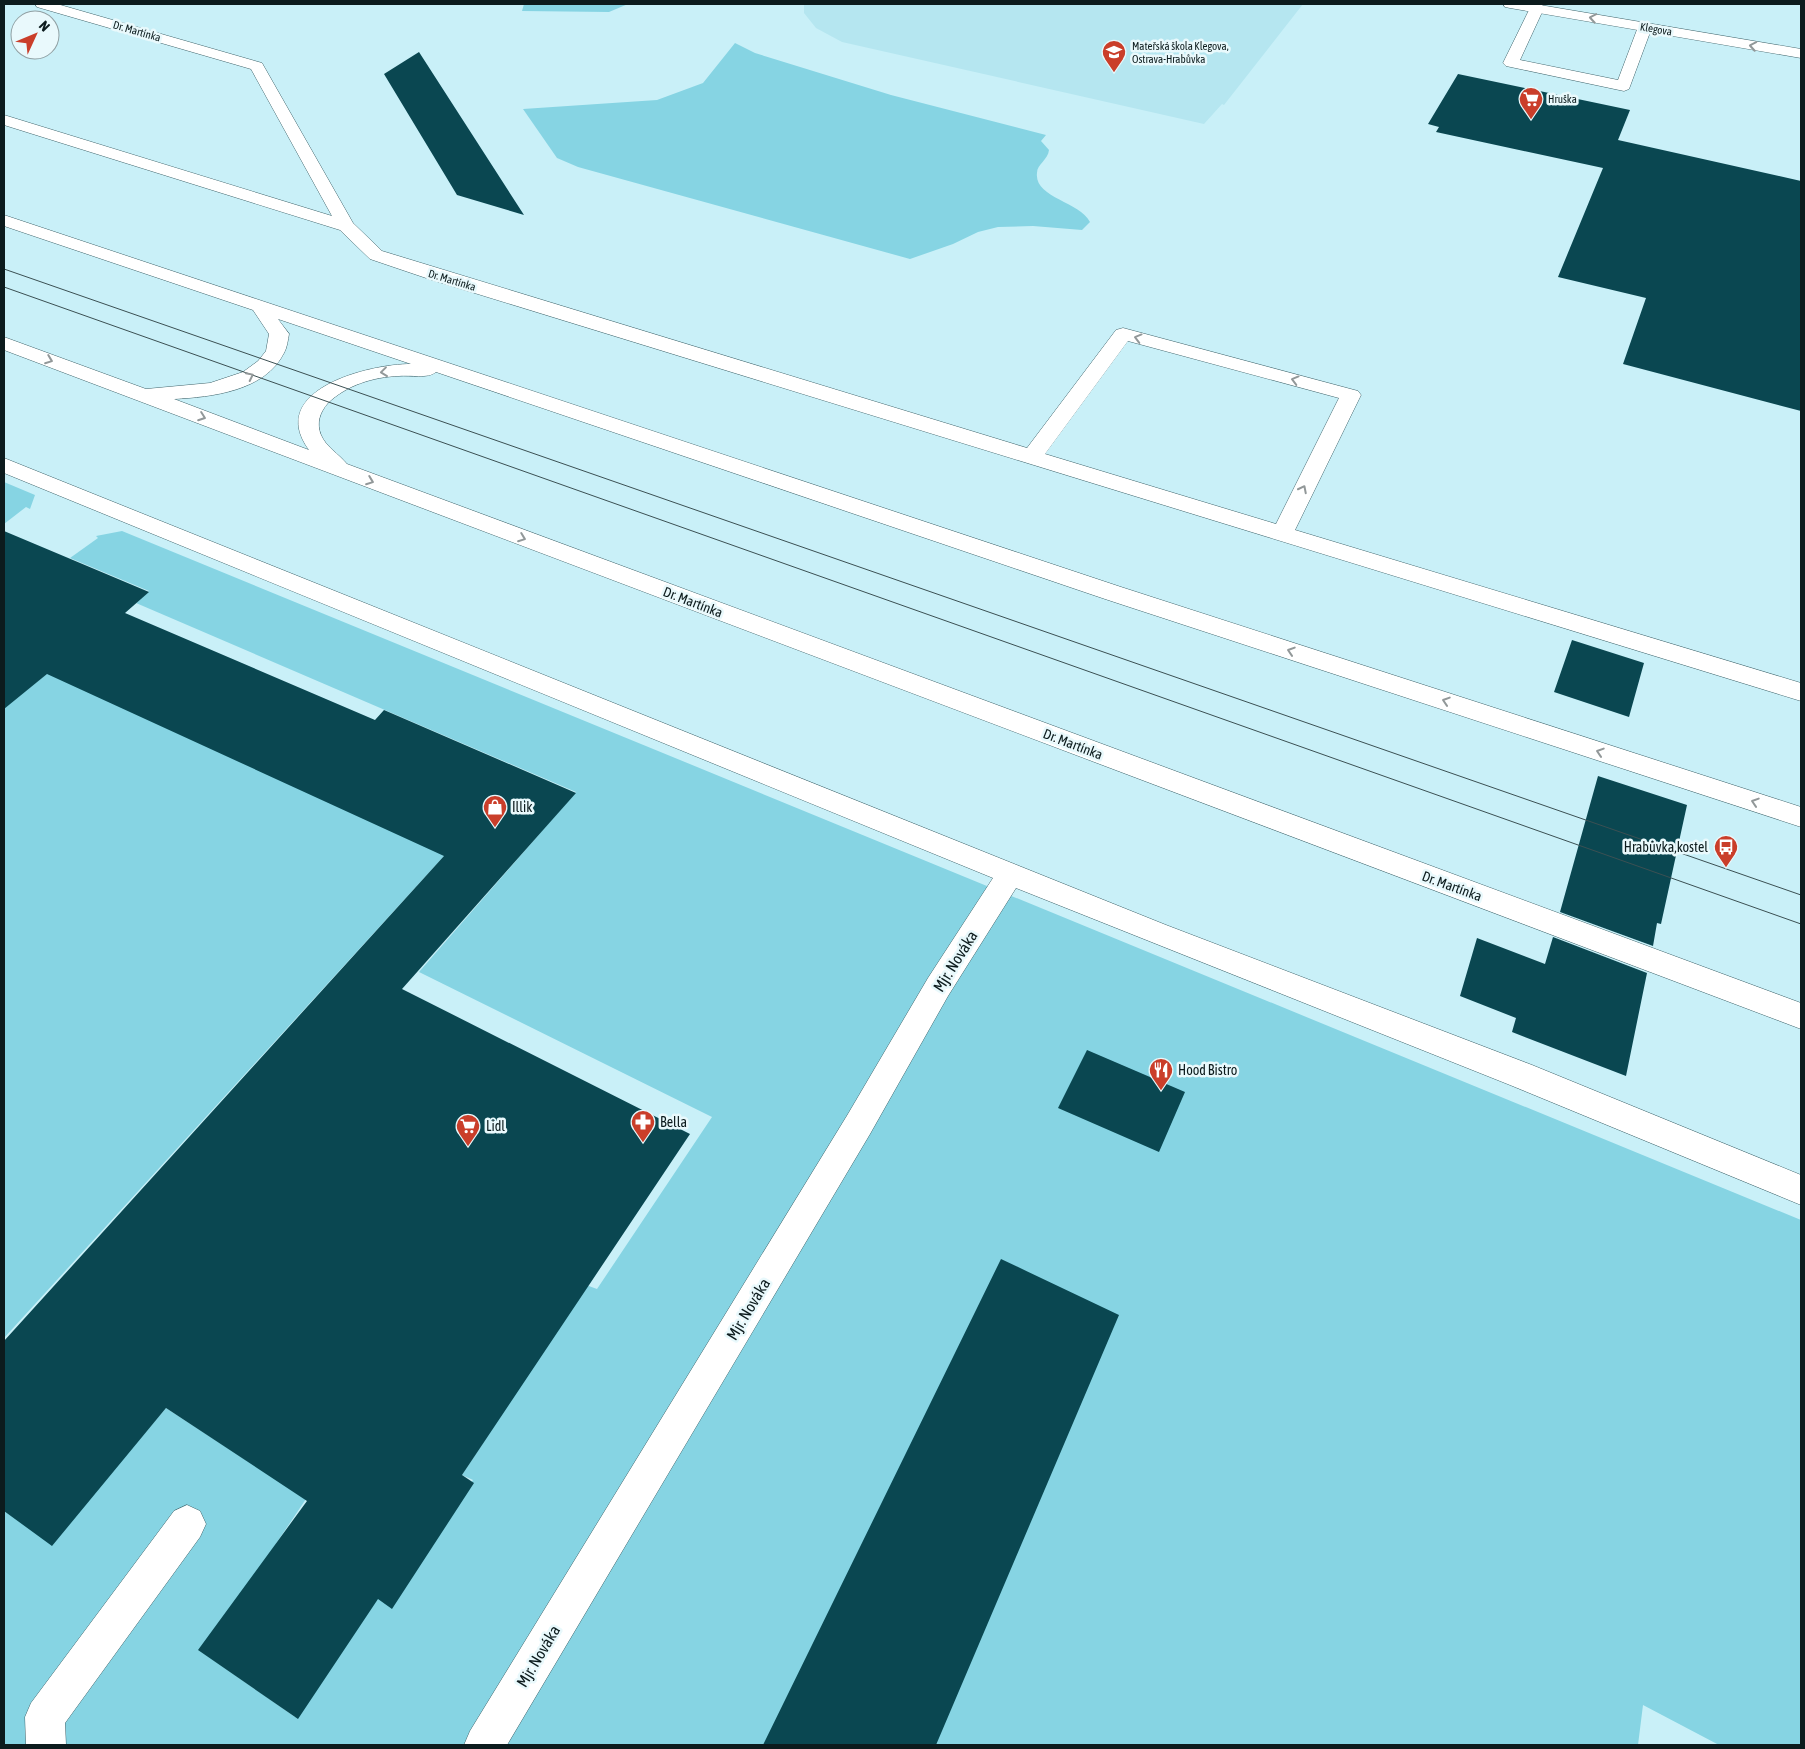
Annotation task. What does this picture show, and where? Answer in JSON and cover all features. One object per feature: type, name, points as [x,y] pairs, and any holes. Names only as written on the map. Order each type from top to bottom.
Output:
[{"type":"street","name":"Dr. Martínka","points":[[42,4],[257,66],[346,226],[376,255],[436,276],[1801,692]]},
{"type":"street","name":"Klegova","points":[[1510,4],[1801,54]]},
{"type":"street","points":[[1537,8],[1511,63],[1624,86],[1645,28]]},
{"type":"street","name":"Dr. Martínka","points":[[4,120],[346,226]]},
{"type":"street","name":"Dr. Martínka","points":[[4,220],[1113,593],[1801,817]]},
{"type":"street","name":"Dr. Martínka","points":[[134,392],[163,394],[196,391],[231,383],[259,371],[274,356],[279,342],[276,327],[260,306]]},
{"type":"street","points":[[1032,457],[1123,334],[1350,395],[1282,533]]},
{"type":"street","name":"Dr. Martínka","points":[[4,343],[1801,1016]]},
{"type":"street","name":"Dr. Martínka","points":[[345,471],[316,445],[309,429],[308,417],[310,410],[325,394],[347,381],[372,373],[396,370],[450,371]]},
{"type":"street","points":[[4,465],[1156,933],[1521,1075],[1801,1190]]},
{"type":"street","name":"Mjr. Nováka","points":[[484,1745],[849,1141],[938,987],[1011,873]]},
{"type":"street","points":[[46,1745],[45,1717],[187,1524]]},
{"type":"shaded area","points":[[524,4],[628,4],[609,12],[522,11]]},
{"type":"shaded area","name":"Mateřská škola Klegova, Ostrava-Hrabůvka","points":[[804,4],[1303,4],[1224,105],[1222,104],[1204,124],[842,42],[816,28],[804,13]]},
{"type":"shaded area","points":[[735,43],[755,53],[891,95],[1046,135],[1041,141],[1049,150],[1047,157],[1037,170],[1038,181],[1042,188],[1077,209],[1090,222],[1082,230],[1033,226],[998,227],[978,232],[953,244],[910,259],[578,167],[557,158],[523,109],[657,100],[703,83]]},
{"type":"shaded area","points":[[4,482],[35,495],[30,509],[26,507],[4,524]]},
{"type":"shaded area","points":[[122,531],[1801,1220],[1801,1745],[1719,1745],[1643,1705],[1638,1745],[4,1745],[4,1509],[52,1542],[166,1408],[306,1499],[269,1554],[212,1659],[295,1717],[376,1597],[390,1606],[473,1480],[462,1475],[586,1285],[597,1289],[712,1117],[419,972],[576,792],[136,603],[149,591],[70,558],[98,538],[96,536]]},
{"type":"shaded area","points":[[48,673],[445,855],[4,1338],[4,701],[10,703]]},
{"type":"building","points":[[419,52],[524,215],[457,195],[384,74]]},
{"type":"building","points":[[1458,74],[1630,110],[1618,140],[1801,181],[1801,411],[1623,364],[1646,298],[1558,277],[1603,168],[1436,132],[1439,127],[1428,124]]},
{"type":"building","points":[[4,531],[149,592],[125,613],[375,720],[384,710],[576,793],[402,989],[690,1134],[462,1475],[474,1483],[392,1609],[378,1599],[298,1719],[198,1650],[307,1501],[166,1408],[52,1546],[4,1511],[4,1341],[444,856],[47,674],[4,709]]},
{"type":"building","points":[[1572,640],[1644,663],[1629,717],[1554,692]]},
{"type":"building","points":[[1598,776],[1687,805],[1661,924],[1657,923],[1653,946],[1560,912]]},
{"type":"building","points":[[1553,937],[1647,973],[1626,1076],[1512,1032],[1516,1018],[1460,996],[1477,938],[1545,964]]},
{"type":"building","points":[[1087,1050],[1185,1092],[1159,1152],[1058,1108]]},
{"type":"building","points":[[1001,1259],[1119,1315],[936,1745],[763,1745]]},
{"type":"tram line","points":[[4,269],[1801,895]]},
{"type":"tram line","points":[[4,287],[1801,924]]},
{"type":"place","name":"Mateřská škola Klegova, Ostrava-Hrabůvka","points":[[1114,73]]},
{"type":"place","name":"Hruška","points":[[1531,120]]},
{"type":"place","name":"Illik","points":[[495,828]]},
{"type":"place","name":"Hrabůvka,kostel","points":[[1726,868]]},
{"type":"place","name":"Hood Bistro","points":[[1161,1091]]},
{"type":"place","name":"Bella","points":[[643,1143]]},
{"type":"place","name":"Lidl","points":[[468,1147]]}]
